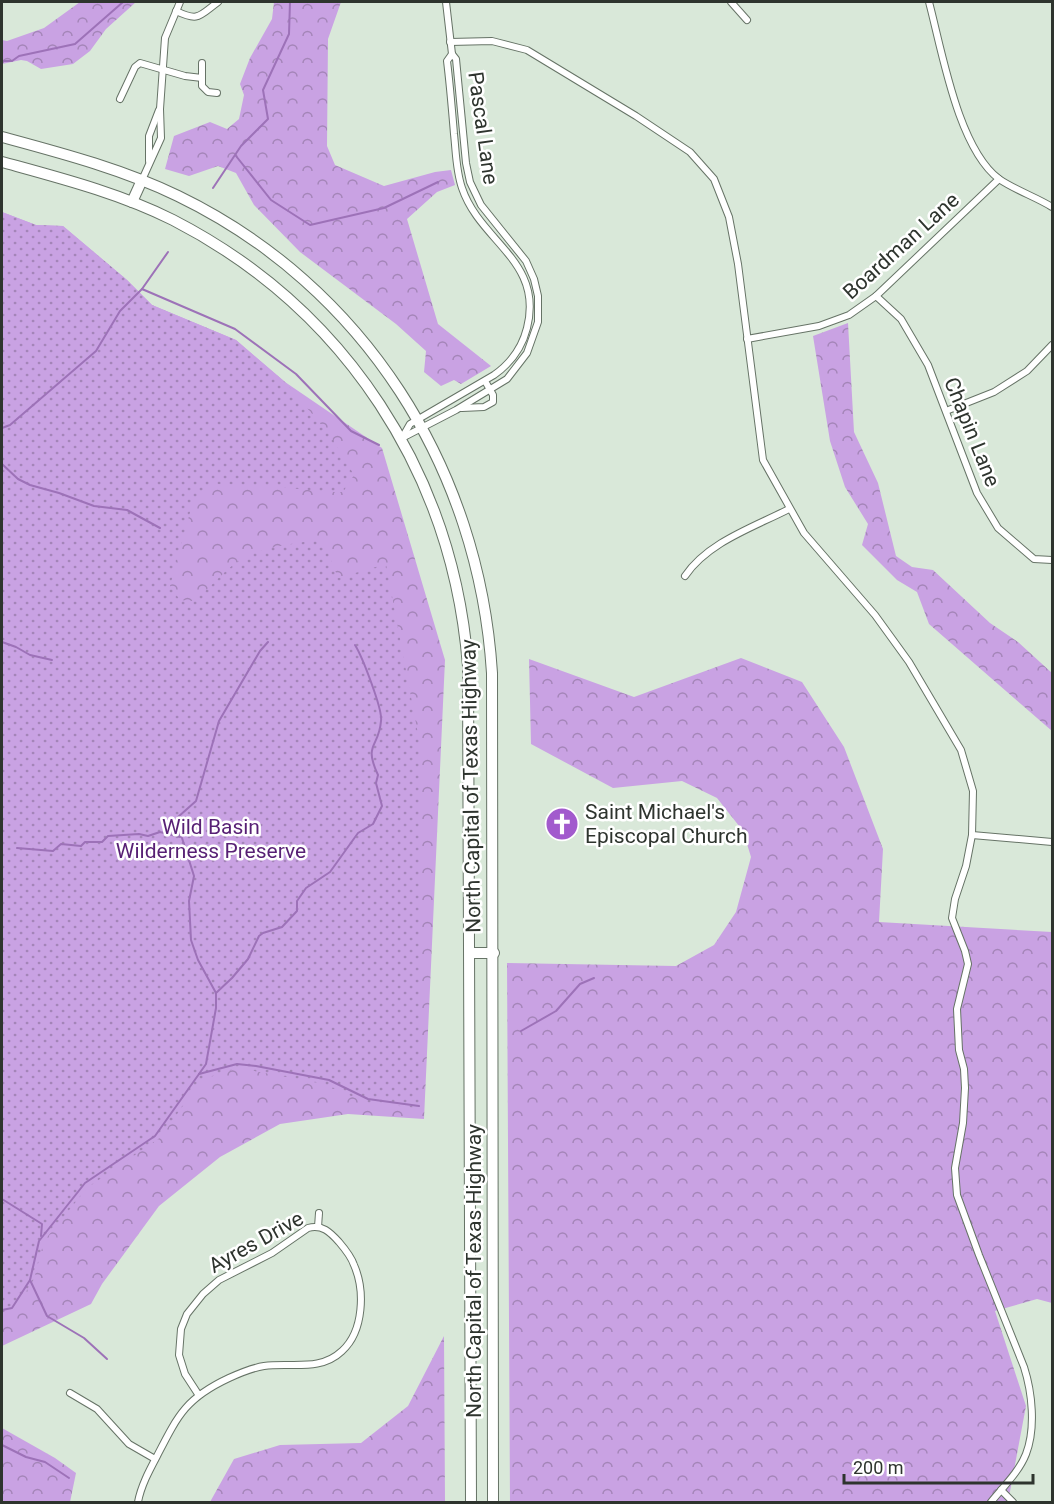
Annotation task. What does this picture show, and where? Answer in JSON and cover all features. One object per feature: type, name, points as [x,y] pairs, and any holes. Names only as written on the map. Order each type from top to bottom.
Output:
[{"type":"highway","name":"North Capital of Texas Highway","points":[[2,137],[142,180],[200,207],[258,244],[303,281],[333,308],[368,348],[395,384],[420,424],[446,476],[465,525],[487,620],[492,672],[493,1503]]},
{"type":"highway","name":"North Capital of Texas Highway","points":[[2,162],[90,187],[172,220],[236,258],[289,299],[322,332],[377,399],[402,438],[426,489],[446,543],[457,586],[466,643],[469,704],[471,1503]]},
{"type":"highway","points":[[132,202],[142,180]]},
{"type":"highway","points":[[470,953],[494,953]]},
{"type":"street","points":[[142,180],[161,138],[159,109],[165,36],[180,2]]},
{"type":"street","points":[[176,11],[190,18],[196,18],[218,2]]},
{"type":"street","name":"Pascal Lane","points":[[402,438],[408,426],[420,424],[456,410],[491,391],[507,379],[523,360],[534,338],[538,322],[538,296],[526,261],[481,205],[470,182],[466,164],[456,60],[452,54],[446,2]]},
{"type":"street","points":[[731,2],[747,20]]},
{"type":"street","points":[[929,2],[960,116],[976,152],[999,179],[1053,207]]},
{"type":"street","points":[[450,42],[492,41],[527,50],[636,116],[690,152],[714,179],[729,217],[738,264],[763,460],[789,509],[812,544],[895,641],[961,750],[973,791],[972,835],[952,918],[968,964],[957,1009],[959,1050],[964,1069],[965,1088],[963,1123],[955,1168],[957,1195],[1030,1384],[1031,1433],[1027,1453],[1017,1470],[991,1503]]},
{"type":"street","name":"Pascal Lane","points":[[402,438],[501,371],[511,361],[522,342],[530,316],[528,285],[522,272],[468,204],[457,170],[447,61],[452,54]]},
{"type":"street","points":[[202,63],[203,88],[210,93],[217,93]]},
{"type":"street","points":[[120,99],[138,64],[182,76],[202,78]]},
{"type":"street","points":[[149,165],[149,136],[159,109]]},
{"type":"street","points":[[149,136],[161,138]]},
{"type":"street","name":"Boardman Lane","points":[[747,339],[819,326],[849,315],[876,296],[999,179]]},
{"type":"street","points":[[498,241],[506,236]]},
{"type":"street","points":[[529,297],[538,296]]},
{"type":"street","name":"Chapin Lane","points":[[876,296],[901,320],[928,365],[977,493],[998,528],[1034,559],[1053,560]]},
{"type":"street","points":[[946,411],[994,392],[1027,371],[1053,345]]},
{"type":"street","points":[[501,371],[507,379]]},
{"type":"street","points":[[456,410],[489,405],[494,400],[485,381]]},
{"type":"street","points":[[685,576],[709,551],[789,509]]},
{"type":"street","points":[[972,835],[1053,842]]},
{"type":"street","name":"Ayres Drive","points":[[198,1394],[182,1367],[178,1347],[180,1329],[193,1305],[219,1280],[272,1253],[308,1228],[318,1227],[319,1213]]},
{"type":"street","points":[[138,1503],[139,1495],[175,1420],[198,1394],[254,1368],[267,1365],[307,1366],[323,1363],[338,1355],[349,1344],[359,1320],[358,1274],[352,1260],[341,1245],[329,1231],[318,1227]]},
{"type":"street","points":[[70,1393],[97,1409],[129,1444],[155,1460]]},
{"type":"street","points":[[1001,1490],[1013,1503]]},
{"type":"green space","points":[[80,2],[136,2],[106,29],[90,51],[73,64],[41,69],[21,60],[2,64],[2,40],[7,41],[44,28]]},
{"type":"green space","points":[[274,2],[341,2],[328,39],[327,146],[335,165],[384,186],[451,170],[455,185],[437,192],[407,219],[438,324],[491,366],[461,384],[454,380],[441,386],[424,372],[426,351],[396,324],[300,252],[254,205],[236,173],[218,166],[189,176],[165,169],[174,136],[210,122],[227,129],[239,119],[244,95],[240,84],[250,58],[272,19]]},
{"type":"green space","name":"Wild Basin Wilderness Preserve","points":[[2,212],[36,225],[63,226],[127,280],[152,305],[236,340],[285,382],[382,448],[445,660],[424,1119],[348,1114],[280,1124],[220,1157],[159,1206],[102,1284],[91,1304],[2,1346]]},
{"type":"green space","name":"Wild Basin Wilderness Preserve","points":[[2,212],[36,225],[63,226],[127,280],[152,305],[236,340],[285,382],[330,435],[354,475],[343,492],[210,484],[198,494],[192,505],[170,586],[180,600],[192,601],[243,558],[265,549],[323,539],[338,578],[386,564],[421,750],[420,1108],[367,1103],[324,1084],[238,1068],[201,1080],[161,1137],[87,1188],[44,1241],[34,1279],[15,1309],[2,1313]]},
{"type":"green space","points":[[848,323],[854,432],[878,483],[896,556],[912,567],[933,570],[990,623],[1018,642],[1052,673],[1052,731],[929,624],[917,592],[897,580],[862,545],[868,524],[845,487],[830,441],[813,336]]},
{"type":"green space","points":[[741,658],[802,682],[844,747],[883,849],[879,922],[1052,932],[1052,1303],[1037,1299],[995,1311],[1026,1406],[1008,1502],[510,1502],[507,963],[676,966],[714,945],[736,912],[751,857],[743,831],[717,798],[682,781],[613,788],[531,744],[529,659],[634,697]]},
{"type":"green space","points":[[444,1336],[445,1502],[210,1502],[234,1459],[280,1445],[361,1443],[408,1406]]},
{"type":"green space","points":[[2,1428],[55,1458],[76,1473],[70,1502],[2,1502]]},
{"type":"waterway","points":[[2,61],[12,61],[19,56],[75,44],[123,2]]},
{"type":"waterway","points":[[213,188],[241,146],[268,119],[263,90],[289,34],[290,2]]},
{"type":"waterway","points":[[236,156],[271,200],[310,225],[384,208],[438,182]]},
{"type":"waterway","points":[[142,289],[168,252]]},
{"type":"waterway","points":[[2,428],[10,425],[96,351],[120,311],[142,289],[235,329],[296,374],[351,431],[379,445]]},
{"type":"waterway","points":[[2,464],[18,479],[30,485],[94,506],[127,510],[160,528]]},
{"type":"waterway","points":[[2,642],[30,655],[52,660]]},
{"type":"waterway","points":[[199,1074],[206,1064],[216,1008],[216,993],[198,960],[191,940],[189,901],[194,876],[182,838],[174,828],[178,817],[196,801],[219,721],[260,651],[268,642]]},
{"type":"waterway","points":[[216,993],[248,959],[259,936],[282,927],[297,911],[297,901],[306,888],[330,872],[358,833],[373,824],[382,806],[376,783],[378,775],[372,757],[373,746],[380,730],[381,715],[355,645]]},
{"type":"waterway","points":[[17,848],[53,851],[61,844],[81,846],[85,842],[102,842],[108,836],[139,834],[148,836],[160,832],[180,837]]},
{"type":"waterway","points":[[521,1031],[556,1011],[580,984],[594,978]]},
{"type":"waterway","points":[[30,1280],[39,1241],[85,1183],[155,1136],[199,1074],[237,1064],[256,1066],[329,1080],[368,1099],[419,1106]]},
{"type":"waterway","points":[[2,1195],[2,1199],[42,1224],[41,1236]]},
{"type":"waterway","points":[[2,1310],[12,1308],[30,1280],[47,1316],[84,1338],[107,1359]]},
{"type":"waterway","points":[[2,1445],[26,1457],[45,1462],[69,1478]]},
{"type":"place","name":"Saint Michael's Episcopal Church","points":[[562,824]]}]
